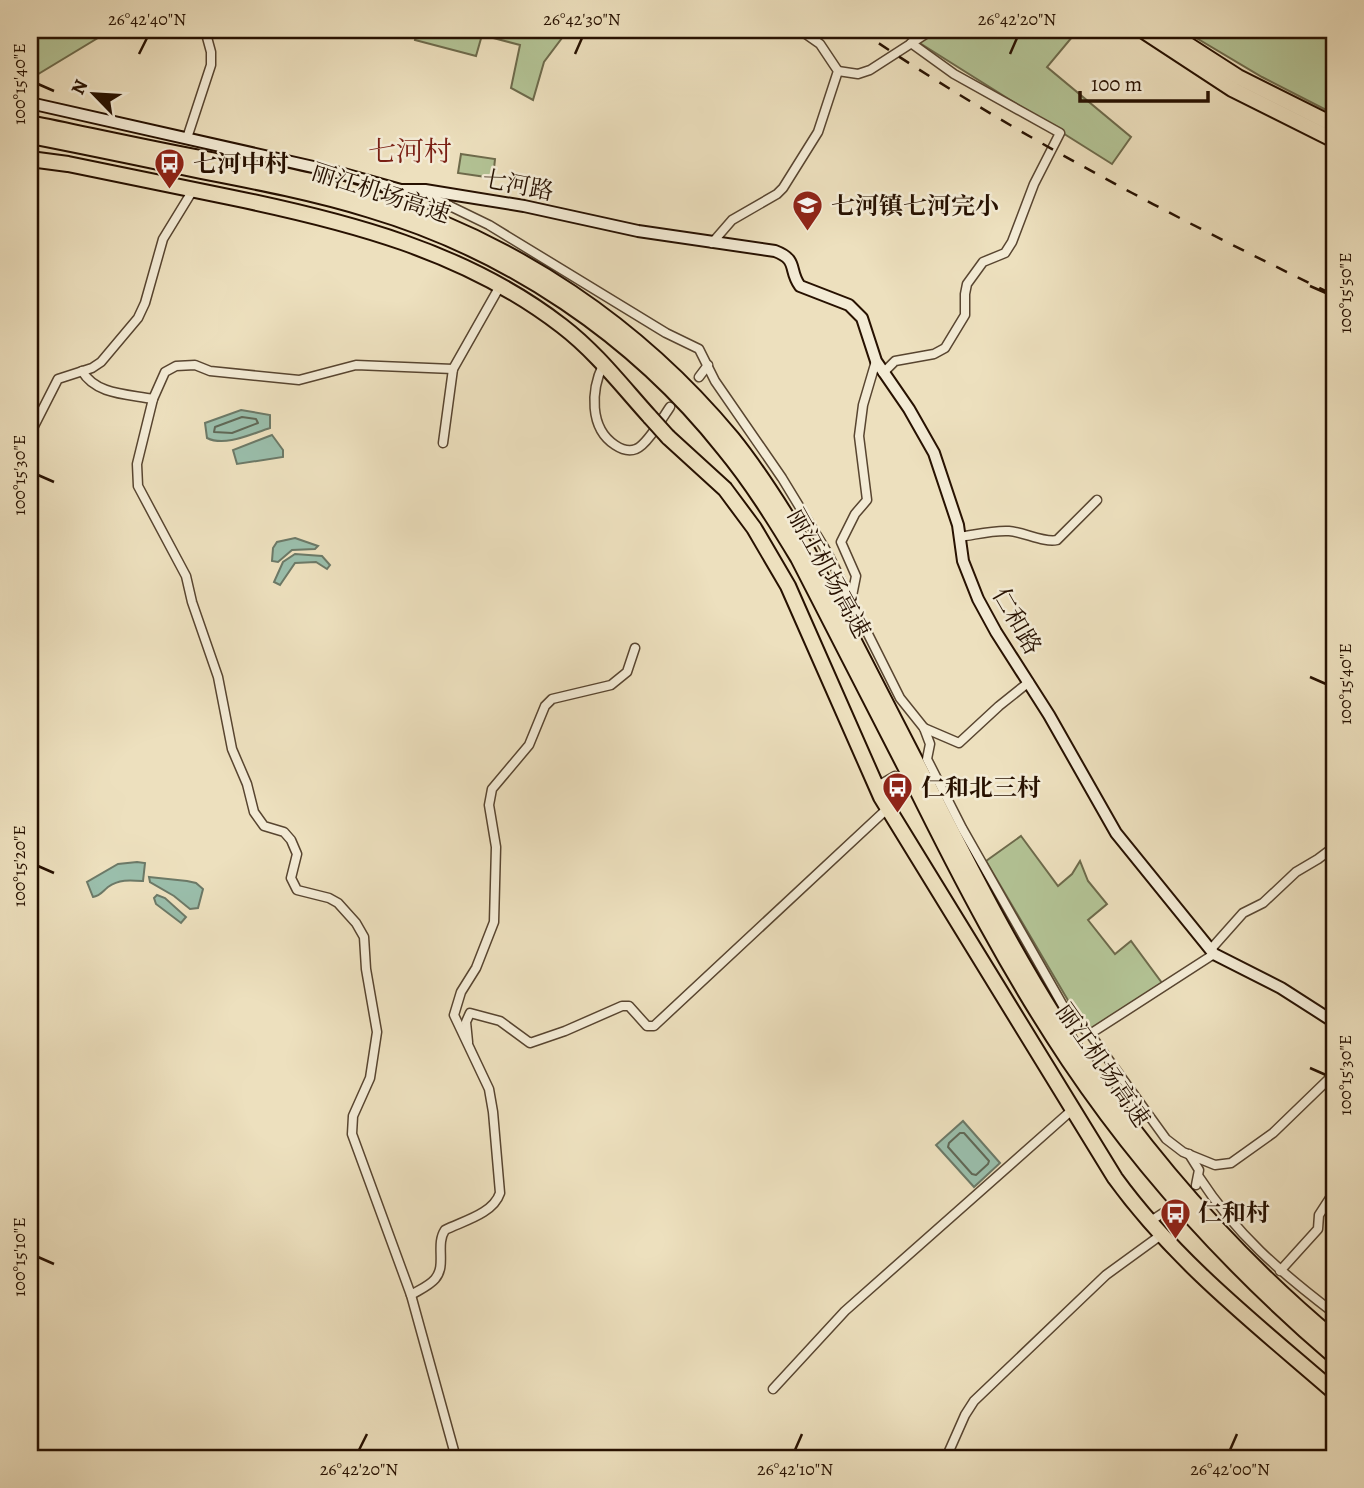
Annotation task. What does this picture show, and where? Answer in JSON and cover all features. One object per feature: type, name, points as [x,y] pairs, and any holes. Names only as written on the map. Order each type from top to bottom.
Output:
[{"type":"highway","points":[[1142,30],[1232,89],[1334,140]]},
{"type":"highway","points":[[1165,30],[1238,77],[1334,125]]},
{"type":"highway","name":"丽江机场高速","points":[[30,123],[316,182],[432,218],[501,250],[554,281],[622,330],[658,360],[732,438],[791,523],[979,886],[1080,1056],[1146,1144],[1195,1203],[1261,1272],[1334,1339]]},
{"type":"highway","name":"丽江机场高速","points":[[30,136],[301,191],[373,210],[427,229],[495,261],[548,292],[615,340],[657,376],[722,446],[780,529],[969,891],[1070,1063],[1144,1161],[1194,1219],[1252,1280],[1334,1356]]},
{"type":"highway","points":[[30,159],[68,164],[305,212],[378,232],[447,260],[500,286],[564,327],[603,365],[668,437],[725,489],[761,540],[788,586],[876,787],[1115,1178],[1161,1235],[1216,1290],[1334,1392]]},
{"type":"street","points":[[187,138],[211,65],[211,52],[205,30]]},
{"type":"street","points":[[800,30],[820,44],[838,71]]},
{"type":"street","points":[[838,71],[862,73],[932,30]]},
{"type":"street","points":[[883,373],[895,361],[934,354],[945,348],[965,315],[967,284],[983,262],[1005,253],[1012,242],[1034,184],[1060,133],[954,74],[911,43]]},
{"type":"street","points":[[712,243],[732,220],[783,188],[818,132],[838,71]]},
{"type":"street","name":"七河路","points":[[30,103],[340,173],[401,190],[425,190],[524,206],[638,231],[712,243]]},
{"type":"street","points":[[30,434],[58,379],[96,366],[106,358],[142,311],[163,239],[193,190]]},
{"type":"street","points":[[415,190],[456,207],[666,333],[695,346],[715,381],[760,443],[804,513],[852,599],[900,698],[924,728],[930,744],[927,759],[962,828],[1070,1018],[1090,1034],[1166,1139],[1177,1149],[1215,1166],[1231,1163],[1273,1133],[1334,1074]]},
{"type":"street","name":"仁和路","points":[[712,243],[775,251],[791,260],[796,281],[800,286],[856,310],[862,318],[876,361],[909,409],[934,453],[958,525],[963,561],[978,599],[1116,833],[1212,951],[1281,988],[1334,1022]]},
{"type":"street","points":[[443,443],[453,369],[500,286]]},
{"type":"street","points":[[852,599],[856,576],[841,542],[855,514],[867,500],[859,433],[863,405],[876,361]]},
{"type":"street","points":[[453,369],[356,365],[299,380],[210,371],[195,365],[176,366],[165,372],[153,399],[137,464],[138,486],[186,576],[192,602],[218,677],[232,749],[247,784],[254,812],[264,826],[284,832],[291,840],[297,854],[291,878],[297,890],[329,898],[338,904],[356,923],[364,937],[366,969],[377,1032],[370,1077],[353,1116],[352,1134],[411,1295],[456,1458]]},
{"type":"street","points":[[603,365],[595,389],[596,414],[604,434],[618,446],[629,451],[640,447],[670,407]]},
{"type":"street","points":[[699,377],[708,365]]},
{"type":"street","points":[[82,371],[88,381],[97,387],[153,399]]},
{"type":"street","points":[[958,537],[1012,531],[1052,541],[1068,532],[1097,500]]},
{"type":"street","points":[[411,1295],[433,1281],[439,1272],[439,1244],[443,1232],[490,1208],[500,1193],[489,1089],[455,1020],[454,1012],[461,992],[476,968],[494,922],[496,847],[489,805],[492,789],[529,745],[545,706],[552,699],[611,685],[626,673],[635,648]]},
{"type":"street","points":[[924,728],[959,743],[1029,682]]},
{"type":"street","points":[[876,787],[895,776]]},
{"type":"street","points":[[469,1049],[466,1022],[470,1013],[500,1021],[530,1043],[622,1006],[629,1006],[647,1026],[654,1027],[888,808]]},
{"type":"street","points":[[1090,1034],[1212,951],[1243,914],[1263,903],[1296,872],[1334,847]]},
{"type":"street","points":[[774,1389],[845,1311],[1072,1110]]},
{"type":"street","points":[[1189,1154],[1197,1167],[1198,1181],[1229,1219],[1280,1271],[1334,1313]]},
{"type":"street","points":[[1280,1271],[1318,1229],[1319,1215],[1330,1198],[1334,1202]]},
{"type":"street","points":[[1150,1222],[1166,1211]]},
{"type":"street","points":[[947,1458],[965,1415],[974,1401],[1106,1275],[1161,1235]]},
{"type":"shaded area","points":[[30,30],[111,30],[30,79]]},
{"type":"shaded area","points":[[417,30],[568,30],[544,62],[533,100],[511,88],[520,45],[482,35],[476,56],[415,40]]},
{"type":"shaded area","points":[[899,30],[1078,30],[1047,67],[1131,137],[1112,164]]},
{"type":"shaded area","points":[[1183,30],[1334,30],[1334,114],[1262,77]]},
{"type":"shaded area","points":[[461,154],[495,159],[493,178],[458,173]]},
{"type":"shaded area","points":[[1021,836],[1058,886],[1072,874],[1080,861],[1088,881],[1107,904],[1088,920],[1115,954],[1131,941],[1162,983],[1091,1029],[1079,1019],[986,861]]},
{"type":"water","points":[[241,410],[270,415],[270,428],[230,440],[207,438],[205,423]]},
{"type":"water","points":[[272,435],[283,450],[283,457],[237,464],[233,450]]},
{"type":"water","points":[[295,538],[318,546],[315,549],[292,550],[278,562],[272,561],[273,548],[277,542]]},
{"type":"water","points":[[295,554],[322,556],[330,565],[327,569],[316,562],[295,563],[280,585],[274,582],[283,562]]},
{"type":"water","points":[[145,863],[143,881],[116,883],[93,897],[87,882],[118,864]]},
{"type":"water","points":[[149,877],[196,883],[203,889],[198,908],[190,909],[150,882]]},
{"type":"water","points":[[157,895],[165,898],[186,917],[181,923],[156,904],[154,898]]},
{"type":"water","points":[[963,1121],[1000,1163],[974,1187],[936,1145]]},
{"type":"tunnel","points":[[670,407],[699,377]]},
{"type":"railway","points":[[859,30],[1032,138],[1212,235],[1334,295]]},
{"type":"place","name":"七河中村","points":[[170,191]]},
{"type":"place","name":"七河镇七河完小","points":[[808,233]]},
{"type":"place","name":"仁和北三村","points":[[898,815]]},
{"type":"place","name":"仁和村","points":[[1175,1240]]},
{"type":"district","name":"七河村","points":[[410,152]]}]
